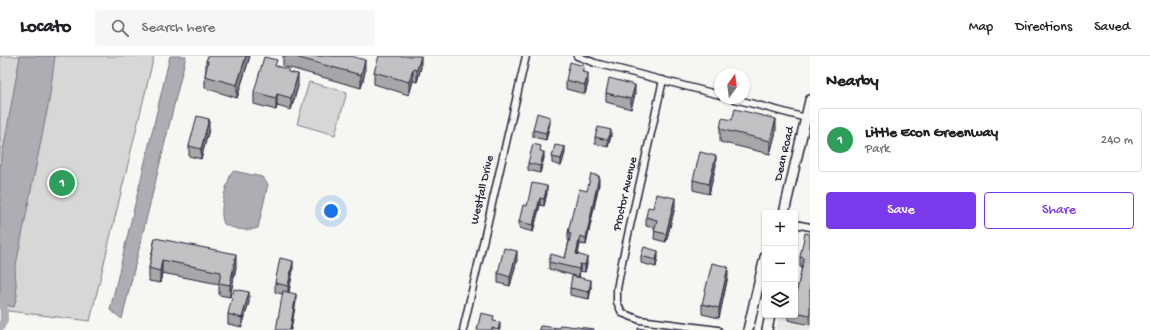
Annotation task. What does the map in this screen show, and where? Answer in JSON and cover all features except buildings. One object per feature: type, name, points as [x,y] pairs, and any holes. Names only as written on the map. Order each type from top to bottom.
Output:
[{"type":"main road","name":"Dean Road","points":[[785,210],[810,100]]},
{"type":"main road","points":[[748,330],[762,271]]},
{"type":"main road","points":[[767,330],[769,318]]},
{"type":"street","name":"Westfall Drive","points":[[463,330],[526,56]]},
{"type":"street","points":[[577,56],[595,63],[714,93]]},
{"type":"street","name":"Proctor Avenue","points":[[664,80],[652,135],[640,174],[617,289],[617,302],[622,313],[640,320],[718,330]]},
{"type":"street","points":[[750,103],[806,118]]},
{"type":"street","points":[[798,225],[810,227]]},
{"type":"shaded area","points":[[0,56],[154,56],[90,321],[0,310]]},
{"type":"shaded area","points":[[20,56],[55,56],[49,101],[15,270],[17,296],[14,307],[0,304],[0,168]]},
{"type":"shaded area","points":[[170,56],[186,56],[122,319],[110,310]]},
{"type":"shaded area","points":[[309,82],[347,92],[335,135],[297,124]]},
{"type":"shaded area","points":[[234,171],[262,177],[268,184],[258,228],[249,230],[240,229],[224,224],[222,218],[223,198],[231,173]]},
{"type":"shaded area","points":[[810,308],[810,330],[776,330],[778,318],[798,318],[798,314]]},
{"type":"waterway","points":[[0,328],[4,320],[3,296]]},
{"type":"place","name":"Little Econ Greenway","points":[[62,183]]}]
